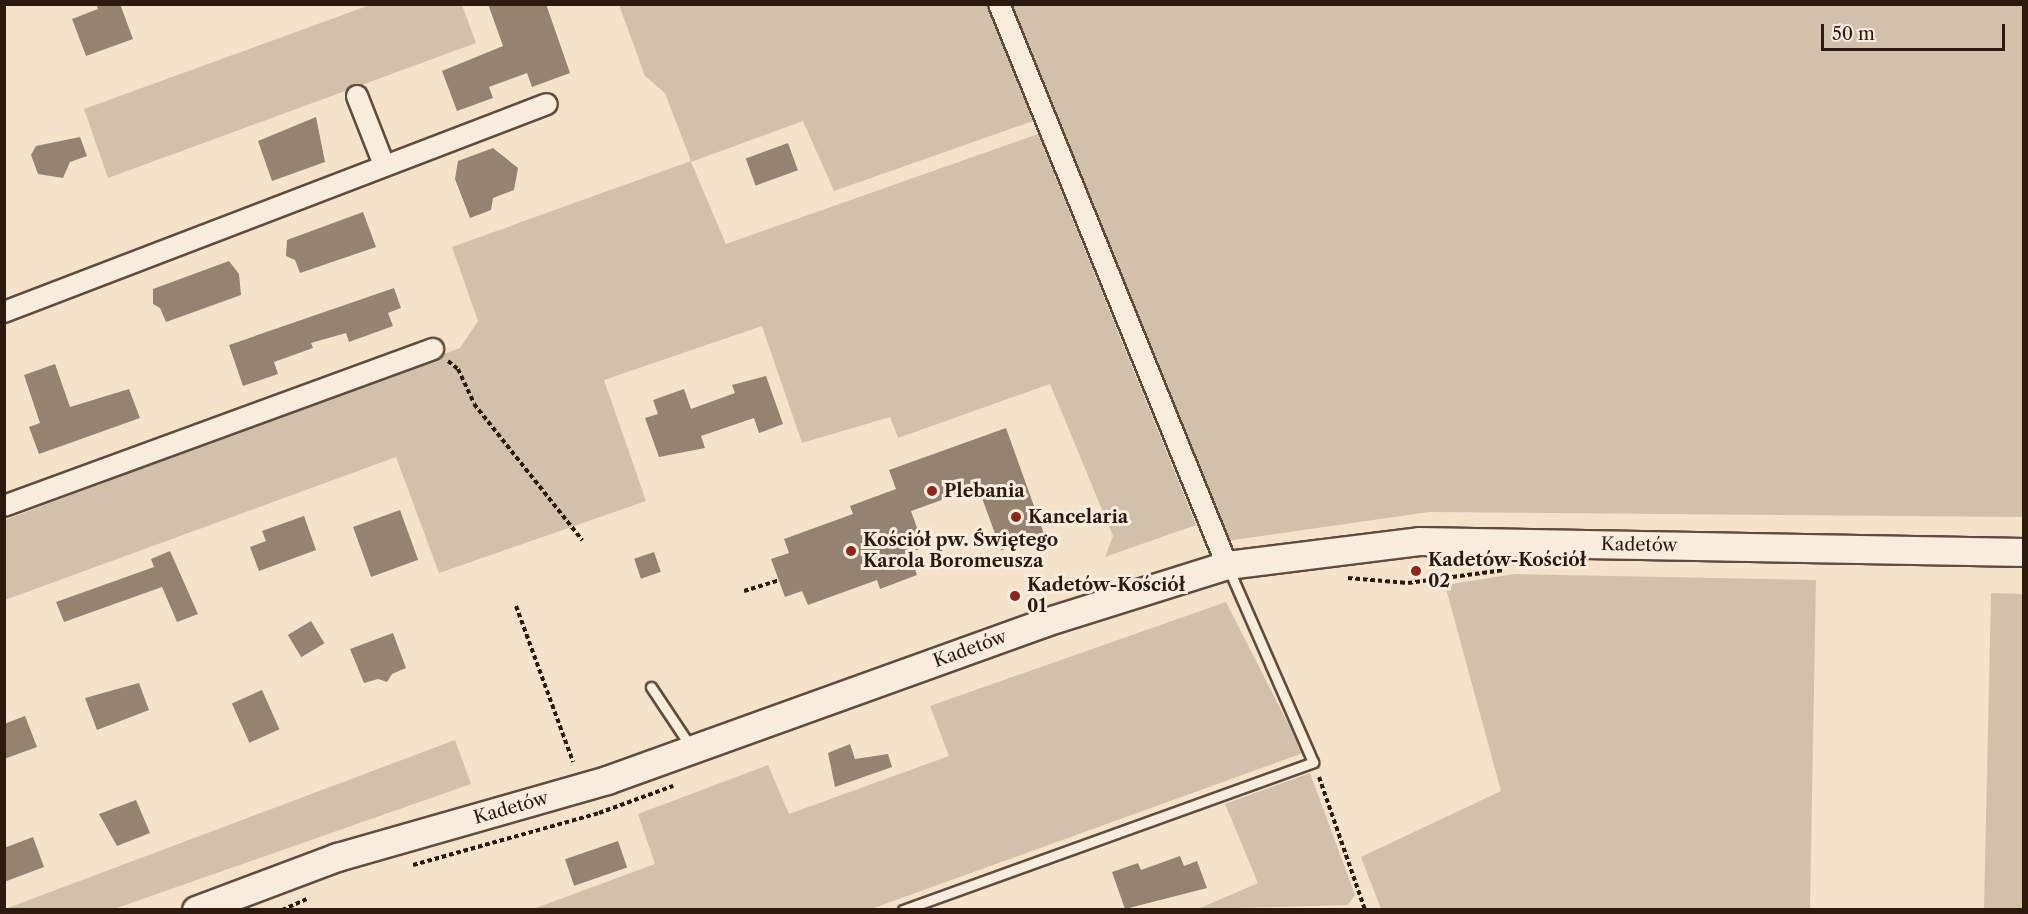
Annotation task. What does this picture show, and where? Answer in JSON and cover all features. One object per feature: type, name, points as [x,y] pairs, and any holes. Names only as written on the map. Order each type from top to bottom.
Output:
[{"type":"street","points":[[999,4],[1227,565]]},
{"type":"street","points":[[357,96],[384,165]]},
{"type":"street","points":[[4,312],[547,104]]},
{"type":"street","points":[[4,506],[434,349]]},
{"type":"street","name":"Kadetów","points":[[196,909],[257,883],[607,780],[1045,622],[1227,565],[1419,541],[2024,552]]},
{"type":"lane","points":[[903,909],[1313,762],[1227,565]]},
{"type":"lane","points":[[651,687],[692,749]]},
{"type":"path","points":[[434,349],[458,369],[474,404],[582,540]]},
{"type":"path","points":[[1334,577],[1408,583],[1511,568]]},
{"type":"path","points":[[744,591],[779,580]]},
{"type":"path","points":[[1033,582],[1037,591]]},
{"type":"path","points":[[516,606],[573,762]]},
{"type":"path","points":[[1313,762],[1365,909]]},
{"type":"path","points":[[404,867],[599,813],[678,784]]},
{"type":"path","points":[[282,909],[315,895]]},
{"type":"shaded area","points":[[370,5],[462,5],[476,43],[108,178],[84,109]]},
{"type":"shaded area","points":[[619,5],[986,5],[1033,121],[834,191],[803,121],[691,162],[726,244],[1038,134],[1196,525],[1105,557],[1113,536],[1050,384],[898,438],[890,417],[802,443],[762,326],[604,380],[646,501],[439,573],[396,457],[5,600],[5,520],[460,348],[478,321],[452,247],[691,161],[665,93],[645,76]]},
{"type":"shaded area","points":[[1005,5],[2023,5],[2023,517],[1429,512],[1226,541]]},
{"type":"shaded area","points":[[1515,574],[1816,580],[1810,909],[1381,909],[1361,857],[1501,791],[1445,585]]},
{"type":"shaded area","points":[[1991,593],[2023,594],[2023,909],[1984,909]]},
{"type":"shaded area","points":[[1226,602],[1303,753],[871,909],[533,909],[655,864],[638,814],[768,765],[789,814],[949,756],[930,706]]},
{"type":"shaded area","points":[[455,740],[471,784],[114,909],[5,909]]},
{"type":"shaded area","points":[[1310,773],[1355,895],[1348,905],[1198,909],[1258,883],[1225,804]]},
{"type":"building","points":[[96,4],[120,4],[133,39],[86,56],[72,19],[98,9]]},
{"type":"building","points":[[488,4],[546,4],[570,73],[532,87],[527,73],[489,87],[493,98],[457,111],[442,71],[503,46]]},
{"type":"building","points":[[316,117],[325,162],[272,181],[258,141]]},
{"type":"building","points":[[80,137],[87,156],[70,162],[63,178],[38,174],[31,155],[36,146]]},
{"type":"building","points":[[788,143],[798,170],[756,186],[746,158]]},
{"type":"building","points":[[493,148],[518,168],[514,190],[493,198],[491,210],[470,218],[455,179],[458,161]]},
{"type":"building","points":[[363,212],[376,247],[300,273],[295,260],[286,256],[287,240]]},
{"type":"building","points":[[229,261],[239,274],[241,295],[166,322],[160,308],[153,304],[153,289]]},
{"type":"building","points":[[394,288],[401,308],[388,313],[393,326],[349,342],[346,333],[311,343],[313,348],[274,362],[278,374],[243,386],[229,345]]},
{"type":"building","points":[[55,364],[70,407],[129,389],[140,418],[39,454],[29,427],[40,423],[24,375]]},
{"type":"building","points":[[766,376],[783,424],[759,433],[754,418],[701,436],[705,448],[659,457],[645,418],[658,414],[653,400],[684,389],[691,409],[735,393],[732,385]]},
{"type":"building","points":[[1006,428],[1044,534],[1035,541],[1001,550],[978,487],[911,511],[921,539],[916,541],[919,549],[909,552],[917,575],[880,589],[877,580],[808,605],[802,591],[785,597],[771,559],[789,553],[784,539],[853,514],[850,506],[896,489],[889,470]]},
{"type":"building","points":[[400,510],[418,560],[371,577],[353,527]]},
{"type":"building","points":[[304,516],[316,550],[259,571],[250,547],[266,541],[262,531]]},
{"type":"building","points":[[170,551],[198,614],[177,622],[162,587],[64,622],[56,602],[154,567],[151,559]]},
{"type":"building","points":[[654,552],[661,572],[641,579],[634,559]]},
{"type":"building","points":[[311,621],[324,643],[301,657],[288,635]]},
{"type":"building","points":[[393,633],[406,668],[392,674],[387,682],[378,679],[364,683],[350,649]]},
{"type":"building","points":[[139,683],[149,710],[97,730],[85,698]]},
{"type":"building","points":[[262,690],[279,729],[249,743],[232,703]]},
{"type":"building","points":[[25,716],[37,747],[4,759],[4,724]]},
{"type":"building","points":[[850,744],[855,759],[888,754],[892,767],[835,787],[828,753]]},
{"type":"building","points":[[136,800],[150,833],[117,846],[99,814]]},
{"type":"building","points":[[33,837],[44,867],[4,882],[4,848]]},
{"type":"building","points":[[618,841],[627,867],[574,886],[565,859]]},
{"type":"building","points":[[1180,856],[1184,866],[1197,861],[1207,888],[1125,909],[1112,872],[1138,863],[1141,870]]},
{"type":"place","name":"Plebania","points":[[932,491]]},
{"type":"place","name":"Kancelaria","points":[[1016,517]]},
{"type":"place","name":"Kościół pw. Świętego Karola Boromeusza","points":[[851,551]]},
{"type":"place","name":"Kadetów-Kościół 02","points":[[1416,571]]},
{"type":"place","name":"Kadetów-Kościół 01","points":[[1015,596]]}]
